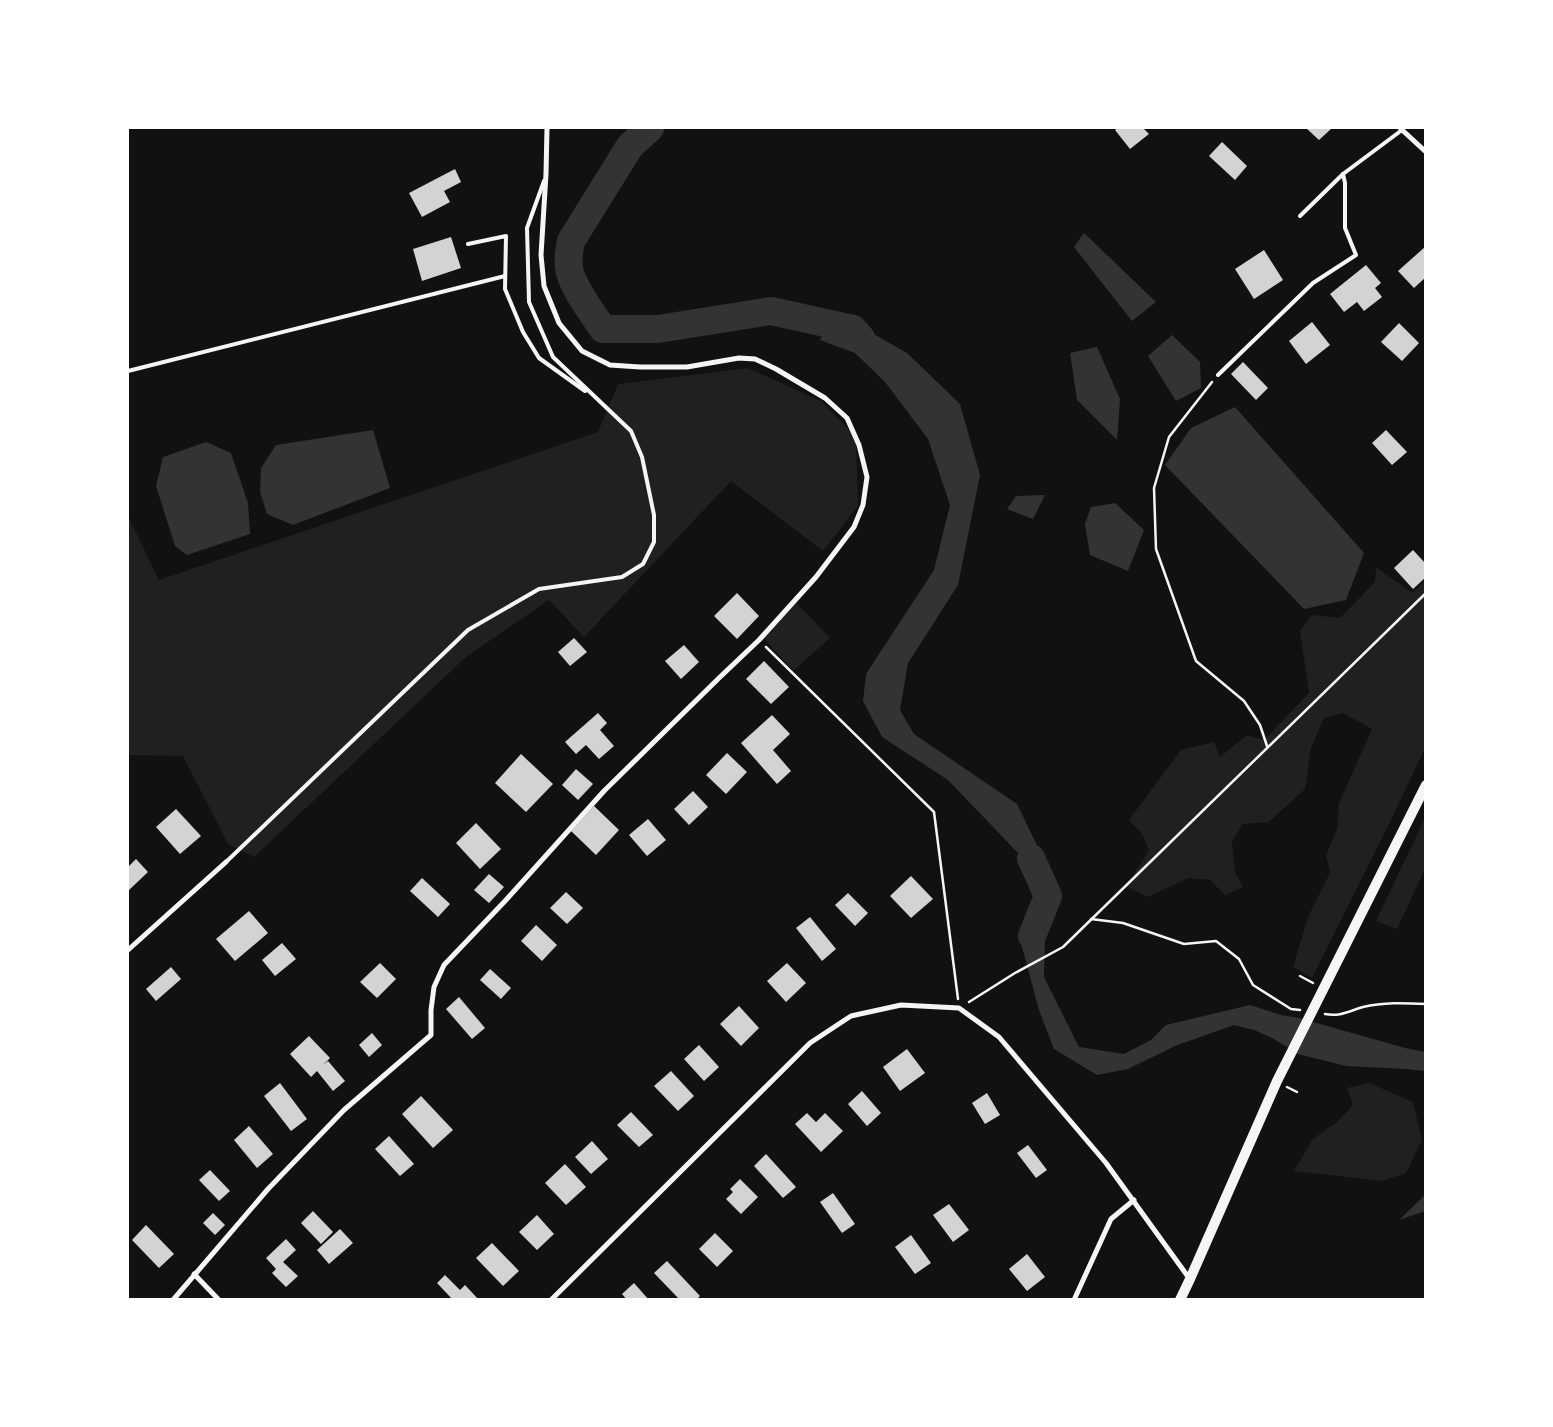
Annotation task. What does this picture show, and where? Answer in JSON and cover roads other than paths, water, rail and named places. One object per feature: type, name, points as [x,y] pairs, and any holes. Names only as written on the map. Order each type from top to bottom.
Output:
[{"type":"main road","points":[[1180,1300],[1277,1081],[1426,786]]},
{"type":"street","points":[[172,1300],[268,1189],[344,1110],[431,1035],[431,1010],[434,986],[444,965],[506,900],[604,791],[759,640],[816,577],[854,527],[863,505],[867,477],[860,446],[847,418],[826,398],[776,369],[755,359],[739,358],[687,367],[610,365],[582,351],[560,323],[544,286],[542,255],[547,128]]},
{"type":"street","points":[[1401,129],[1426,152]]},
{"type":"street","points":[[128,950],[226,862]]},
{"type":"street","points":[[551,1300],[810,1043],[852,1016],[901,1005],[959,1008],[999,1037],[1106,1163],[1190,1279]]},
{"type":"street","points":[[1074,1300],[1111,1219],[1134,1200]]},
{"type":"street","points":[[194,1274],[219,1300]]},
{"type":"lane","points":[[1300,216],[1342,174],[1401,129]]},
{"type":"lane","points":[[226,862],[468,630],[539,589],[622,577],[643,564],[654,542],[654,514],[642,457],[631,431],[553,357],[529,302],[528,228],[546,174]]},
{"type":"lane","points":[[1218,374],[1314,283],[1356,255],[1345,228],[1345,183],[1342,174]]},
{"type":"lane","points":[[468,244],[506,236],[505,289],[523,332],[539,358],[598,400]]},
{"type":"lane","points":[[128,371],[505,276]]},
{"type":"waterway","points":[[650,128],[630,146],[571,241],[568,261],[570,273],[580,295],[603,329],[658,329],[771,311],[853,329],[861,338]]},
{"type":"waterway","points":[[1031,858],[1048,896],[1032,936]]}]
